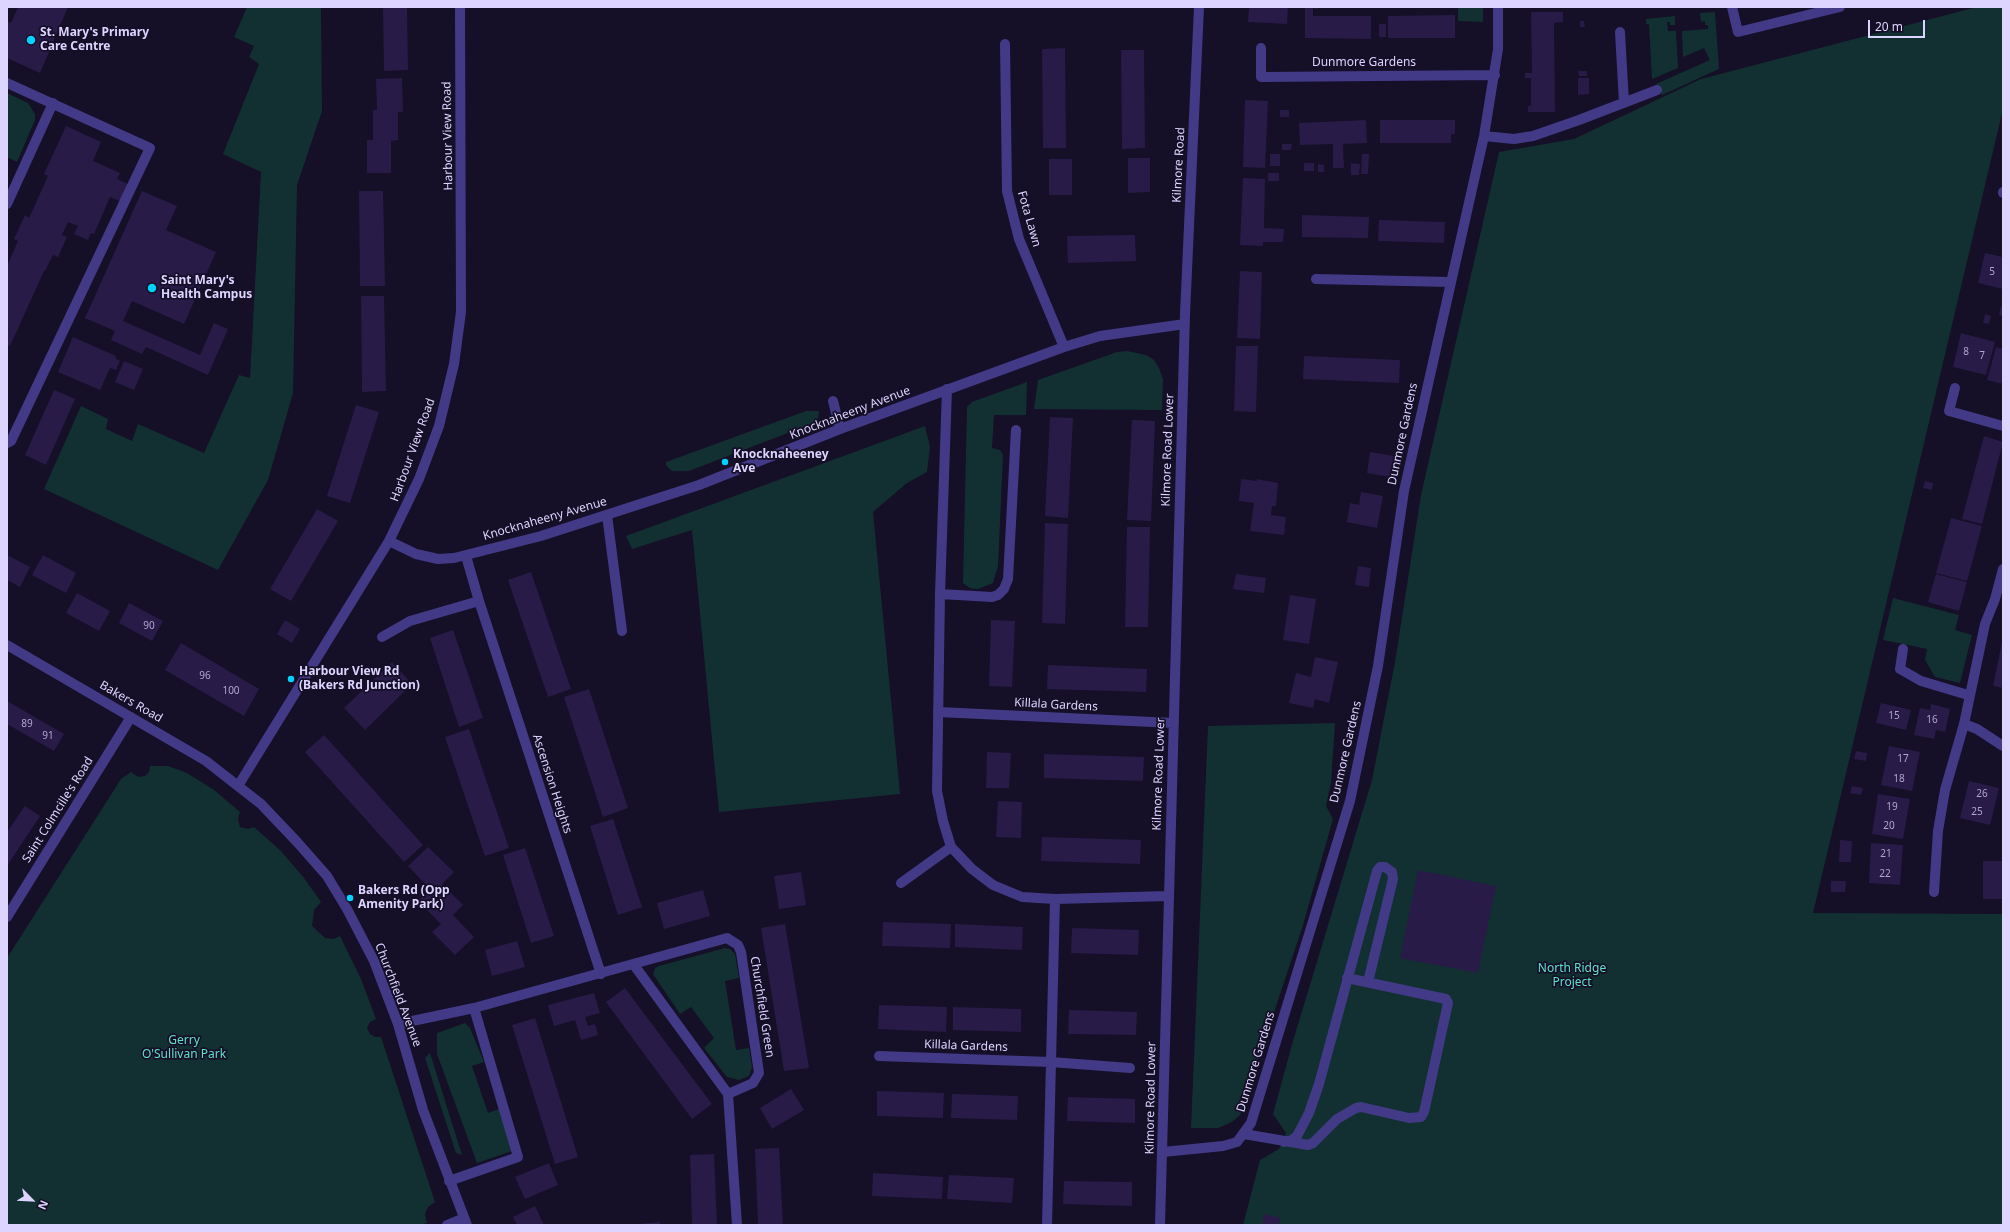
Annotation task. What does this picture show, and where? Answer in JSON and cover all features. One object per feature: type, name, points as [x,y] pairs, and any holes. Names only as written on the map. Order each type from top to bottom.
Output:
[{"type":"street","name":"Harbour View Road","points":[[238,786],[389,540],[416,486],[439,426],[457,347],[462,282],[460,7]]},
{"type":"street","name":"Kilmore Road","points":[[1185,324],[1199,7]]},
{"type":"street","name":"Dunmore Gardens","points":[[1163,1152],[1223,1146],[1237,1142],[1244,1134],[1256,1112],[1350,801],[1378,666],[1404,491],[1484,136],[1498,49],[1498,7]]},
{"type":"street","points":[[1732,7],[1738,32],[1840,7]]},
{"type":"street","points":[[1620,32],[1624,103]]},
{"type":"street","name":"Fota Lawn","points":[[1005,44],[1007,191],[1019,239],[1064,347]]},
{"type":"street","name":"Dunmore Gardens","points":[[1261,48],[1261,77],[1495,75]]},
{"type":"street","points":[[7,83],[150,148],[11,441],[7,443]]},
{"type":"street","points":[[1484,136],[1514,139],[1526,138],[1564,126],[1657,90]]},
{"type":"street","points":[[7,204],[53,104]]},
{"type":"street","points":[[1316,279],[1450,282]]},
{"type":"street","name":"Knocknaheeny Avenue","points":[[389,540],[416,554],[432,559],[466,556],[541,536],[698,485],[840,429],[1064,347],[1100,336],[1185,324]]},
{"type":"street","name":"Kilmore Road Lower","points":[[1160,1225],[1185,324]]},
{"type":"street","points":[[1955,388],[1950,411],[2003,426]]},
{"type":"street","points":[[947,389],[940,594],[937,791],[943,821],[952,846],[972,869],[993,885],[1022,897],[1055,899],[1169,896]]},
{"type":"street","points":[[833,401],[840,429]]},
{"type":"street","points":[[940,594],[992,597],[998,595],[1004,589],[1008,579],[1016,430]]},
{"type":"street","points":[[607,515],[622,631]]},
{"type":"street","name":"Ascension Heights","points":[[466,556],[478,601],[601,974]]},
{"type":"street","points":[[1934,892],[1938,831],[1943,799],[1964,724],[1968,695],[1985,624],[1995,599],[2003,569]]},
{"type":"street","points":[[382,637],[410,622],[478,601]]},
{"type":"street","name":"Bakers Road","points":[[7,645],[206,761],[238,786]]},
{"type":"street","points":[[1903,649],[1900,669],[1921,681],[1968,695]]},
{"type":"street","name":"Killala Gardens","points":[[938,712],[1174,723]]},
{"type":"street","name":"Saint Colmcille's Road","points":[[7,917],[131,717]]},
{"type":"street","points":[[1964,724],[1977,728],[2003,746]]},
{"type":"street","name":"Churchfield Avenue","points":[[238,786],[261,804],[298,843],[327,876],[347,909],[374,961],[398,1024],[423,1110],[466,1222]]},
{"type":"street","points":[[901,883],[952,846]]},
{"type":"street","points":[[1284,1142],[1292,1140],[1297,1136],[1309,1113],[1319,1084],[1377,871],[1380,867],[1385,867],[1392,872],[1392,879],[1368,982]]},
{"type":"street","points":[[1047,1225],[1055,899]]},
{"type":"street","name":"Churchfield Green","points":[[398,1024],[474,1008],[634,965],[727,938],[738,945],[741,952],[759,1073],[753,1083],[728,1094]]},
{"type":"street","points":[[634,965],[728,1094],[736,1225]]},
{"type":"street","points":[[1244,1134],[1302,1145],[1313,1143],[1337,1119],[1356,1108],[1361,1107],[1416,1118],[1421,1117],[1424,1112],[1448,1004],[1446,999],[1347,978]]},
{"type":"street","points":[[449,1181],[518,1157],[474,1008]]},
{"type":"street","name":"Killala Gardens","points":[[880,1056],[1051,1062],[1130,1068]]},
{"type":"street","points":[[447,1225],[466,1222]]},
{"type":"green space","points":[[247,7],[321,7],[322,111],[297,185],[293,393],[268,480],[218,570],[44,489],[81,406],[108,419],[106,429],[132,441],[138,424],[204,453],[239,375],[250,378],[261,172],[223,154],[259,64],[249,57],[254,46],[234,37]]},
{"type":"green space","points":[[1458,7],[1483,7],[1483,22],[1458,21]]},
{"type":"green space","name":"North Ridge Project","points":[[1977,7],[2003,7],[2003,109],[1813,913],[2003,914],[2003,1225],[1243,1225],[1260,1160],[1279,1149],[1286,1133],[1273,1114],[1293,1041],[1372,780],[1395,662],[1421,495],[1499,152],[1574,139],[1701,79]]},
{"type":"green space","points":[[1715,12],[1719,69],[1662,95],[1656,84],[1710,60],[1704,48],[1683,57],[1682,31],[1708,29],[1708,25],[1705,25],[1705,21],[1701,22],[1700,13]]},
{"type":"green space","points":[[1675,16],[1675,25],[1670,25],[1670,22],[1667,22],[1668,31],[1676,31],[1678,68],[1652,79],[1649,24],[1646,24],[1646,19]]},
{"type":"green space","points":[[7,93],[28,103],[35,114],[35,120],[17,162],[7,157]]},
{"type":"green space","points":[[1127,351],[1146,355],[1154,360],[1159,368],[1163,379],[1162,410],[1034,409],[1038,380],[1117,352]]},
{"type":"green space","points":[[1027,382],[1026,415],[994,415],[992,448],[1000,450],[1003,455],[998,566],[993,583],[978,589],[970,588],[963,583],[967,407],[972,402]]},
{"type":"green space","points":[[806,411],[819,411],[818,419],[811,424],[689,471],[672,471],[666,465],[666,462]]},
{"type":"green space","points":[[925,426],[930,447],[927,472],[907,483],[873,512],[900,794],[719,812],[692,530],[632,549],[626,536]]},
{"type":"green space","points":[[1893,598],[1959,615],[1955,630],[1972,635],[1960,683],[1935,677],[1925,660],[1927,649],[1883,640]]},
{"type":"green space","points":[[1335,723],[1331,783],[1326,806],[1333,819],[1303,925],[1240,1115],[1232,1122],[1218,1128],[1191,1128],[1208,726]]},
{"type":"green space","name":"Gerry O'Sullivan Park","points":[[150,766],[168,766],[187,773],[214,790],[240,812],[238,819],[240,827],[248,829],[254,827],[281,851],[304,878],[321,902],[314,910],[312,926],[325,938],[334,939],[340,936],[361,979],[376,1019],[370,1022],[367,1028],[370,1034],[375,1037],[381,1037],[435,1202],[428,1207],[425,1214],[427,1223],[420,1225],[7,1225],[7,958],[121,779],[131,772],[138,777],[145,776],[149,772]]},
{"type":"green space","points":[[725,948],[730,949],[735,954],[739,978],[725,981],[736,1050],[749,1048],[752,1067],[749,1076],[739,1080],[727,1077],[704,1048],[714,1038],[691,1007],[680,1014],[653,974],[655,968],[659,966]]},
{"type":"green space","points":[[465,1023],[470,1028],[484,1062],[472,1066],[488,1113],[499,1109],[512,1151],[477,1163],[437,1054],[437,1033]]},
{"type":"green space","points":[[430,1053],[462,1155],[456,1153],[425,1058]]},
{"type":"building","name":"St. Mary's Primary Care Centre","points":[[18,7],[68,7],[40,73],[7,58],[7,21],[11,23]]},
{"type":"building","points":[[383,7],[407,7],[408,70],[384,71]]},
{"type":"building","points":[[1249,7],[1288,7],[1287,24],[1248,22]]},
{"type":"building","points":[[1305,7],[1318,7],[1318,9],[1313,8],[1313,16],[1371,16],[1371,39],[1305,38]]},
{"type":"building","points":[[1531,12],[1563,12],[1563,22],[1554,23],[1555,112],[1528,112],[1528,106],[1531,106],[1531,78],[1525,78],[1525,73],[1532,73]]},
{"type":"building","points":[[1455,15],[1455,38],[1388,38],[1388,16]]},
{"type":"building","points":[[1580,21],[1584,21],[1585,27],[1580,27]]},
{"type":"building","points":[[1379,24],[1386,24],[1386,37],[1379,37]]},
{"type":"building","points":[[1065,48],[1066,148],[1043,148],[1042,49]]},
{"type":"building","points":[[1121,50],[1144,50],[1145,148],[1122,149]]},
{"type":"building","points":[[1578,71],[1587,71],[1587,76],[1579,76]]},
{"type":"building","points":[[402,78],[403,112],[398,112],[398,140],[391,141],[391,173],[367,173],[367,140],[373,140],[373,110],[377,110],[376,79]]},
{"type":"building","points":[[1578,78],[1589,78],[1589,94],[1578,95]]},
{"type":"building","points":[[1245,100],[1268,101],[1265,168],[1243,167]]},
{"type":"building","points":[[1280,110],[1289,110],[1289,117],[1280,117]]},
{"type":"building","points":[[1366,120],[1367,143],[1343,144],[1344,168],[1333,168],[1333,144],[1300,145],[1299,123]]},
{"type":"building","points":[[1380,120],[1455,120],[1455,134],[1451,134],[1451,143],[1380,143]]},
{"type":"building","points":[[66,126],[101,142],[93,161],[120,173],[117,179],[128,184],[120,201],[110,197],[94,234],[91,233],[88,240],[74,234],[78,226],[68,222],[62,235],[67,237],[58,257],[53,255],[44,271],[10,346],[7,345],[7,266],[18,241],[14,239],[25,215],[29,218],[48,176],[44,174]]},
{"type":"building","points":[[1282,144],[1292,144],[1291,150],[1282,150]]},
{"type":"building","points":[[1270,154],[1280,154],[1280,166],[1270,166]]},
{"type":"building","points":[[1362,154],[1369,154],[1368,174],[1361,174]]},
{"type":"building","points":[[1128,158],[1150,158],[1150,192],[1128,193]]},
{"type":"building","points":[[1049,159],[1072,159],[1072,195],[1049,195]]},
{"type":"building","points":[[1304,163],[1314,163],[1314,171],[1304,171]]},
{"type":"building","points":[[1351,163],[1360,164],[1359,175],[1351,175]]},
{"type":"building","points":[[1318,164],[1324,165],[1324,172],[1318,172]]},
{"type":"building","points":[[1268,173],[1279,173],[1279,181],[1268,181]]},
{"type":"building","points":[[1243,178],[1265,179],[1264,228],[1284,229],[1283,242],[1263,242],[1263,246],[1240,245]]},
{"type":"building","points":[[142,191],[177,206],[166,230],[216,252],[184,324],[132,301],[123,321],[200,355],[214,323],[228,329],[208,375],[146,347],[142,354],[111,340],[115,331],[85,318]]},
{"type":"building","points":[[359,191],[383,191],[385,286],[360,286]]},
{"type":"building","points":[[1302,215],[1369,217],[1368,238],[1302,237]]},
{"type":"building","points":[[1379,220],[1445,222],[1444,243],[1378,241]]},
{"type":"building","points":[[1135,235],[1136,261],[1068,263],[1067,236]]},
{"type":"building","points":[[1985,253],[2003,257],[2003,289],[1978,283]]},
{"type":"building","points":[[1240,271],[1262,272],[1260,339],[1237,338]]},
{"type":"building","points":[[361,296],[384,296],[386,391],[362,392]]},
{"type":"building","points":[[2001,306],[2003,307],[2003,316],[1999,315]]},
{"type":"building","points":[[1985,314],[1991,316],[1989,324],[1983,323]]},
{"type":"building","points":[[1961,333],[1995,342],[1986,375],[1953,367]]},
{"type":"building","points":[[73,337],[116,356],[115,358],[120,361],[116,370],[110,368],[100,390],[58,372]]},
{"type":"building","points":[[1236,346],[1258,346],[1256,412],[1234,411]]},
{"type":"building","points":[[1996,347],[2003,349],[2003,384],[1987,380]]},
{"type":"building","points":[[1304,356],[1400,360],[1399,383],[1303,379]]},
{"type":"building","points":[[124,361],[143,369],[134,390],[115,382]]},
{"type":"building","points":[[54,390],[75,399],[46,465],[25,455]]},
{"type":"building","points":[[356,405],[379,412],[350,503],[327,496]]},
{"type":"building","points":[[1050,417],[1073,418],[1068,518],[1045,516]]},
{"type":"building","points":[[1132,420],[1155,421],[1151,521],[1127,520]]},
{"type":"building","points":[[1984,436],[2003,442],[1982,524],[1962,519]]},
{"type":"building","points":[[1370,452],[1394,456],[1390,477],[1367,473]]},
{"type":"building","points":[[1241,479],[1257,481],[1257,479],[1278,483],[1276,506],[1272,506],[1271,515],[1286,517],[1284,535],[1250,531],[1254,503],[1239,501]]},
{"type":"building","points":[[1925,481],[1933,483],[1932,490],[1923,488]]},
{"type":"building","points":[[1361,492],[1383,496],[1377,528],[1347,522],[1350,503],[1359,505]]},
{"type":"building","points":[[317,509],[338,521],[291,601],[270,589]]},
{"type":"building","points":[[1951,518],[1982,526],[1967,581],[1936,573]]},
{"type":"building","points":[[1045,523],[1068,524],[1065,624],[1042,623]]},
{"type":"building","points":[[1127,527],[1150,527],[1148,627],[1125,627]]},
{"type":"building","points":[[7,555],[30,567],[20,587],[7,580]]},
{"type":"building","points":[[43,555],[76,573],[66,593],[32,575]]},
{"type":"building","points":[[1358,566],[1371,568],[1369,587],[1355,585]]},
{"type":"building","points":[[531,572],[571,689],[548,697],[508,580]]},
{"type":"building","points":[[1236,574],[1266,578],[1264,593],[1233,589]]},
{"type":"building","points":[[1936,574],[1967,582],[1959,611],[1928,602]]},
{"type":"building","points":[[77,593],[110,611],[99,631],[66,613]]},
{"type":"building","points":[[1290,595],[1316,599],[1309,644],[1283,640]]},
{"type":"building","points":[[129,603],[163,621],[152,641],[119,623]]},
{"type":"building","points":[[285,620],[300,629],[292,643],[277,634]]},
{"type":"building","points":[[991,620],[1015,621],[1012,687],[989,686]]},
{"type":"building","points":[[453,630],[483,718],[459,727],[430,638]]},
{"type":"building","points":[[2003,642],[2003,688],[1993,686]]},
{"type":"building","points":[[181,643],[259,689],[244,716],[165,670]]},
{"type":"building","points":[[1315,657],[1338,662],[1329,703],[1315,699],[1313,708],[1289,703],[1296,673],[1311,677]]},
{"type":"building","points":[[392,662],[412,684],[365,730],[344,708]]},
{"type":"building","points":[[1048,665],[1147,669],[1146,692],[1047,689]]},
{"type":"building","points":[[589,689],[628,808],[603,817],[564,697]]},
{"type":"building","points":[[7,701],[64,734],[54,751],[7,724]]},
{"type":"building","points":[[1881,703],[1911,710],[1906,730],[1876,723]]},
{"type":"building","points":[[1931,704],[1950,709],[1945,732],[1936,730],[1934,739],[1914,735],[1920,708],[1930,710]]},
{"type":"building","points":[[469,729],[509,848],[485,856],[445,737]]},
{"type":"building","points":[[324,735],[423,845],[404,862],[305,752]]},
{"type":"building","points":[[1889,746],[1920,752],[1912,791],[1881,785]]},
{"type":"building","points":[[1856,751],[1867,753],[1866,761],[1854,759]]},
{"type":"building","points":[[987,752],[1011,753],[1009,788],[986,788]]},
{"type":"building","points":[[1044,754],[1144,757],[1143,781],[1044,778]]},
{"type":"building","points":[[1969,781],[1999,788],[1990,825],[1960,818]]},
{"type":"building","points":[[1852,786],[1863,788],[1861,795],[1850,793]]},
{"type":"building","points":[[1878,794],[1910,799],[1903,839],[1872,834]]},
{"type":"building","points":[[998,801],[1022,802],[1021,838],[996,837]]},
{"type":"building","points":[[25,806],[40,816],[7,866],[7,832]]},
{"type":"building","points":[[613,819],[642,907],[618,915],[590,826]]},
{"type":"building","points":[[1042,837],[1141,840],[1140,864],[1041,861]]},
{"type":"building","points":[[1840,840],[1852,841],[1851,862],[1839,862]]},
{"type":"building","points":[[1871,843],[1903,845],[1900,885],[1869,883]]},
{"type":"building","points":[[428,847],[454,872],[442,884],[463,905],[453,915],[474,937],[455,955],[432,932],[441,924],[418,901],[430,889],[408,866]]},
{"type":"building","points":[[525,848],[554,936],[531,943],[503,855]]},
{"type":"building","points":[[1983,861],[2003,861],[2003,899],[1983,899]]},
{"type":"building","points":[[1418,870],[1496,886],[1478,973],[1400,958]]},
{"type":"building","points":[[801,872],[806,905],[779,909],[774,876]]},
{"type":"building","points":[[1831,881],[1846,881],[1845,892],[1831,892]]},
{"type":"building","points":[[703,890],[710,916],[664,929],[657,903]]},
{"type":"building","points":[[883,922],[951,924],[950,948],[882,946]]},
{"type":"building","points":[[785,924],[809,1068],[784,1071],[761,928]]},
{"type":"building","points":[[955,924],[1023,927],[1022,950],[955,947]]},
{"type":"building","points":[[1072,928],[1139,930],[1138,955],[1071,953]]},
{"type":"building","points":[[517,941],[525,967],[492,976],[485,950]]},
{"type":"building","points":[[625,988],[712,1104],[692,1119],[606,1002]]},
{"type":"building","points":[[594,993],[600,1013],[585,1017],[588,1026],[595,1024],[598,1035],[581,1040],[575,1020],[554,1026],[548,1005]]},
{"type":"building","points":[[879,1005],[947,1007],[946,1032],[878,1029]]},
{"type":"building","points":[[953,1007],[1021,1009],[1021,1032],[953,1030]]},
{"type":"building","points":[[1069,1010],[1137,1012],[1136,1035],[1068,1034]]},
{"type":"building","points":[[535,1018],[578,1157],[555,1164],[512,1025]]},
{"type":"building","points":[[791,1089],[804,1110],[772,1129],[760,1108]]},
{"type":"building","points":[[877,1091],[944,1093],[943,1118],[877,1116]]},
{"type":"building","points":[[952,1094],[1018,1096],[1017,1120],[951,1118]]},
{"type":"building","points":[[1068,1097],[1135,1099],[1135,1123],[1067,1121]]},
{"type":"building","points":[[779,1148],[783,1225],[758,1225],[755,1149]]},
{"type":"building","points":[[714,1154],[717,1225],[692,1225],[690,1155]]},
{"type":"building","points":[[549,1163],[558,1185],[525,1199],[515,1177]]},
{"type":"building","points":[[873,1173],[943,1177],[942,1199],[872,1196]]},
{"type":"building","points":[[949,1175],[1014,1178],[1012,1203],[947,1199]]},
{"type":"building","points":[[1064,1181],[1132,1182],[1132,1206],[1063,1204]]},
{"type":"building","points":[[535,1206],[544,1225],[517,1225],[513,1217]]},
{"type":"building","points":[[1264,1214],[1280,1218],[1279,1225],[1262,1225]]},
{"type":"building","points":[[660,1222],[660,1225],[639,1225],[639,1224]]},
{"type":"place","name":"St. Mary's Primary Care Centre","points":[[31,40]]},
{"type":"place","name":"Saint Mary's Health Campus","points":[[152,288]]},
{"type":"place","name":"Knocknaheeney Ave","points":[[725,462]]},
{"type":"place","name":"Harbour View Rd (Bakers Rd Junction)","points":[[291,679]]},
{"type":"place","name":"Bakers Rd (Opp Amenity Park)","points":[[350,898]]}]
